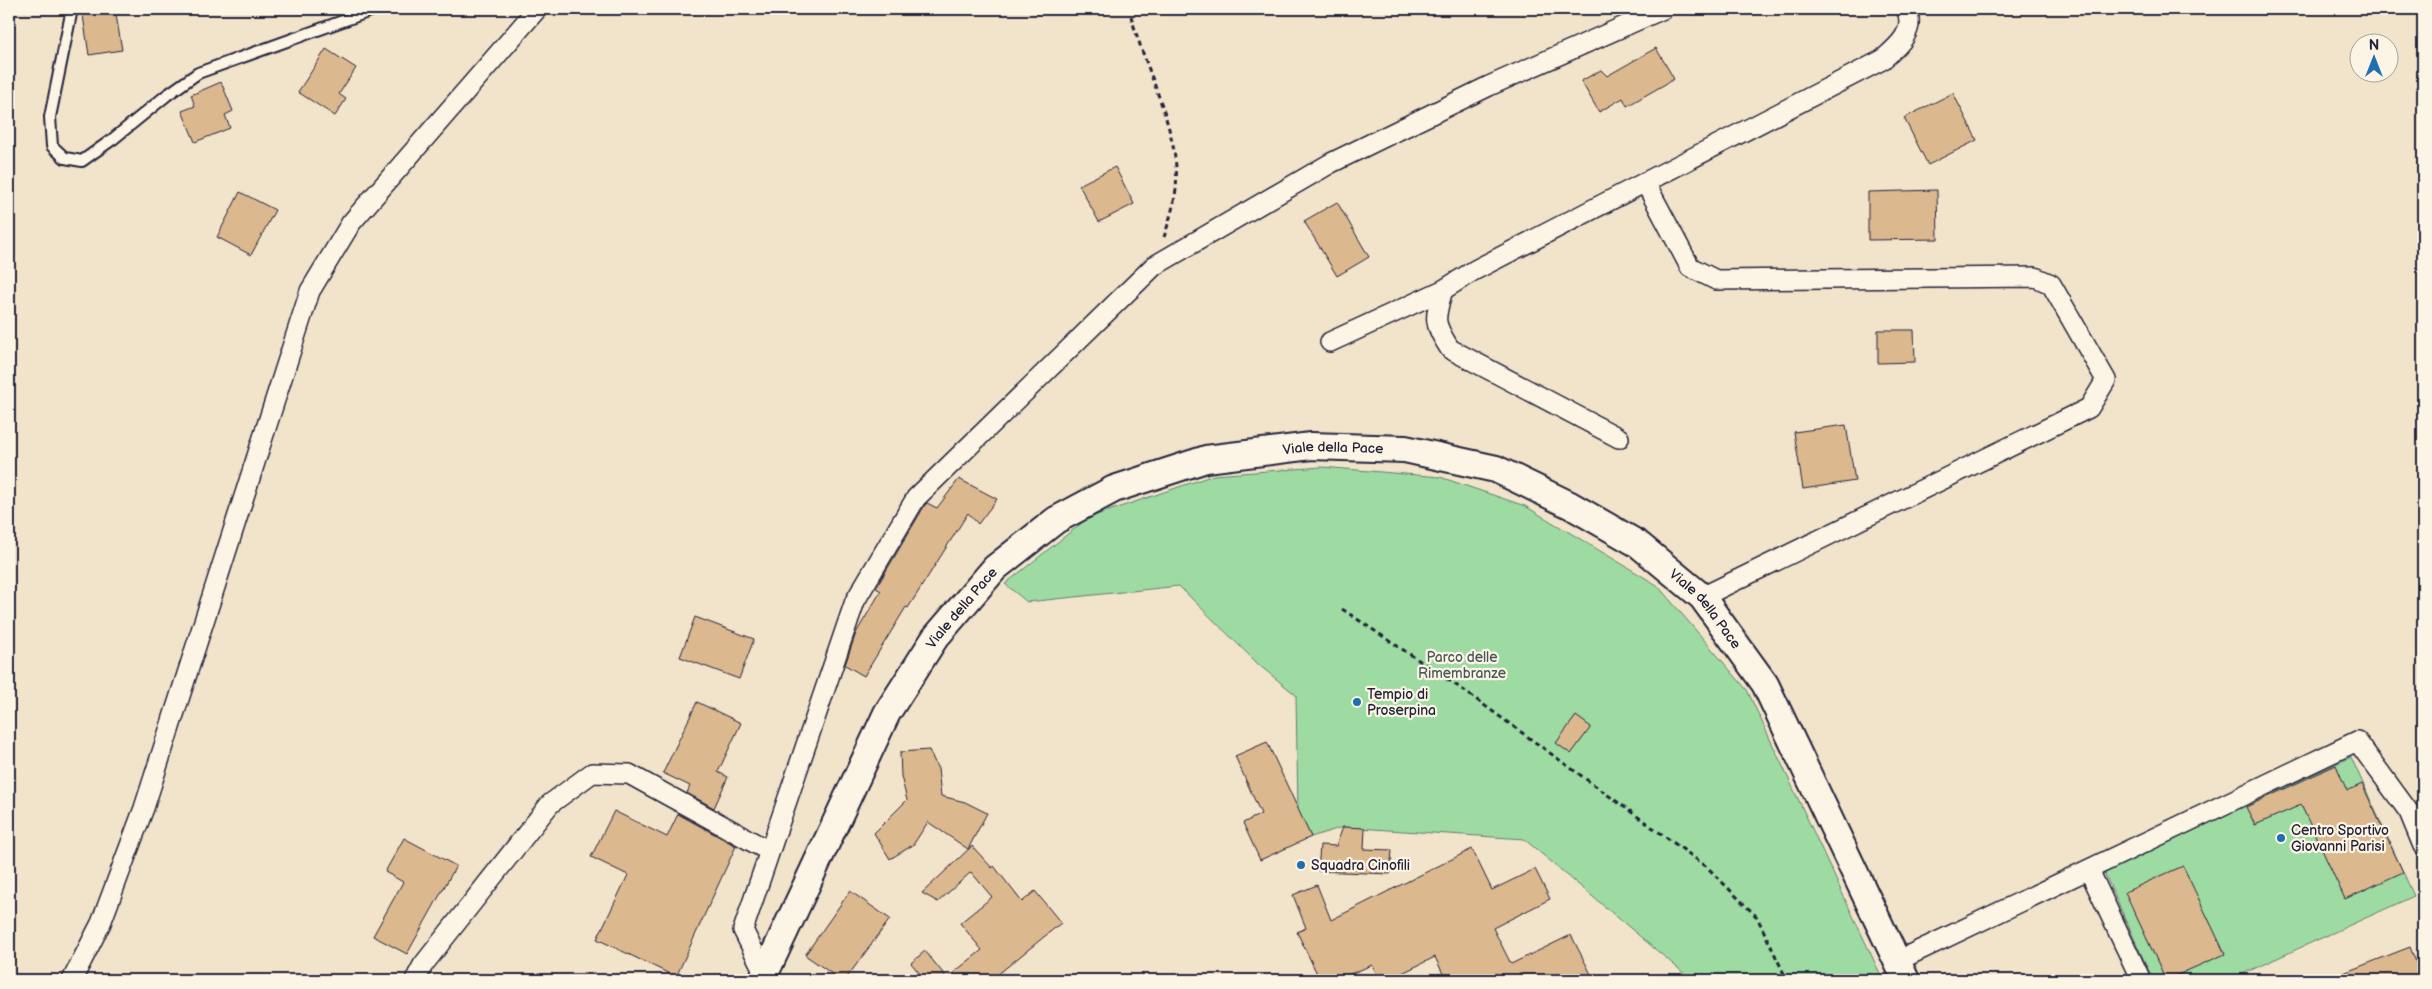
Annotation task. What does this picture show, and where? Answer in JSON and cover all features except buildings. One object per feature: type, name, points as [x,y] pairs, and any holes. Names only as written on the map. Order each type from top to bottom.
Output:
[{"type":"main road","name":"Viale della Pace","points":[[764,977],[887,713],[935,638],[995,568],[1056,520],[1114,489],[1206,459],[1311,446],[1405,449],[1496,469],[1570,505],[1638,544],[1702,597],[1765,684],[1901,971]]},
{"type":"street","points":[[72,980],[101,924],[144,808],[310,291],[351,223],[537,9]]},
{"type":"street","points":[[764,977],[743,930],[855,601],[916,498],[1154,266],[1331,163],[1489,86],[1663,9]]},
{"type":"street","points":[[1330,342],[1443,290],[1475,270],[1882,60],[1906,39],[1909,16],[1906,9]]},
{"type":"street","points":[[1645,182],[1690,267],[1716,280],[2035,277],[2051,284],[2106,380],[2089,408],[1702,597]]},
{"type":"street","points":[[1443,290],[1435,315],[1438,328],[1450,349],[1619,438]]},
{"type":"street","points":[[1901,971],[2089,870],[2358,741],[2409,812],[2423,846]]},
{"type":"street","points":[[415,980],[423,965],[550,804],[592,773],[629,774],[769,851]]},
{"type":"street","points":[[2089,870],[2141,980]]},
{"type":"lane","points":[[72,9],[50,117],[52,146],[65,158],[82,161],[114,139],[167,95],[198,73],[376,9]]},
{"type":"path","points":[[1130,16],[1141,52],[1163,107],[1176,173],[1176,190],[1168,225],[1154,266]]},
{"type":"path","points":[[1342,610],[1459,687],[1707,867],[1757,917],[1787,980]]},
{"type":"green space","name":"Parco delle Rimembranze","points":[[1322,467],[1440,477],[1525,506],[1657,585],[1747,690],[1883,980],[1692,980],[1524,839],[1343,827],[1311,837],[1298,811],[1296,695],[1259,665],[1179,586],[1027,602],[1005,584],[1088,518],[1214,475]]},
{"type":"green space","name":"Centro Sportivo Giovanni Parisi","points":[[2351,757],[2414,896],[2229,980],[2153,980],[2103,870]]},
{"type":"place","name":"Tempio di Proserpina","points":[[1357,702]]},
{"type":"place","name":"Centro Sportivo Giovanni Parisi","points":[[2281,838]]},
{"type":"place","name":"Squadra Cinofili","points":[[1301,865]]}]
